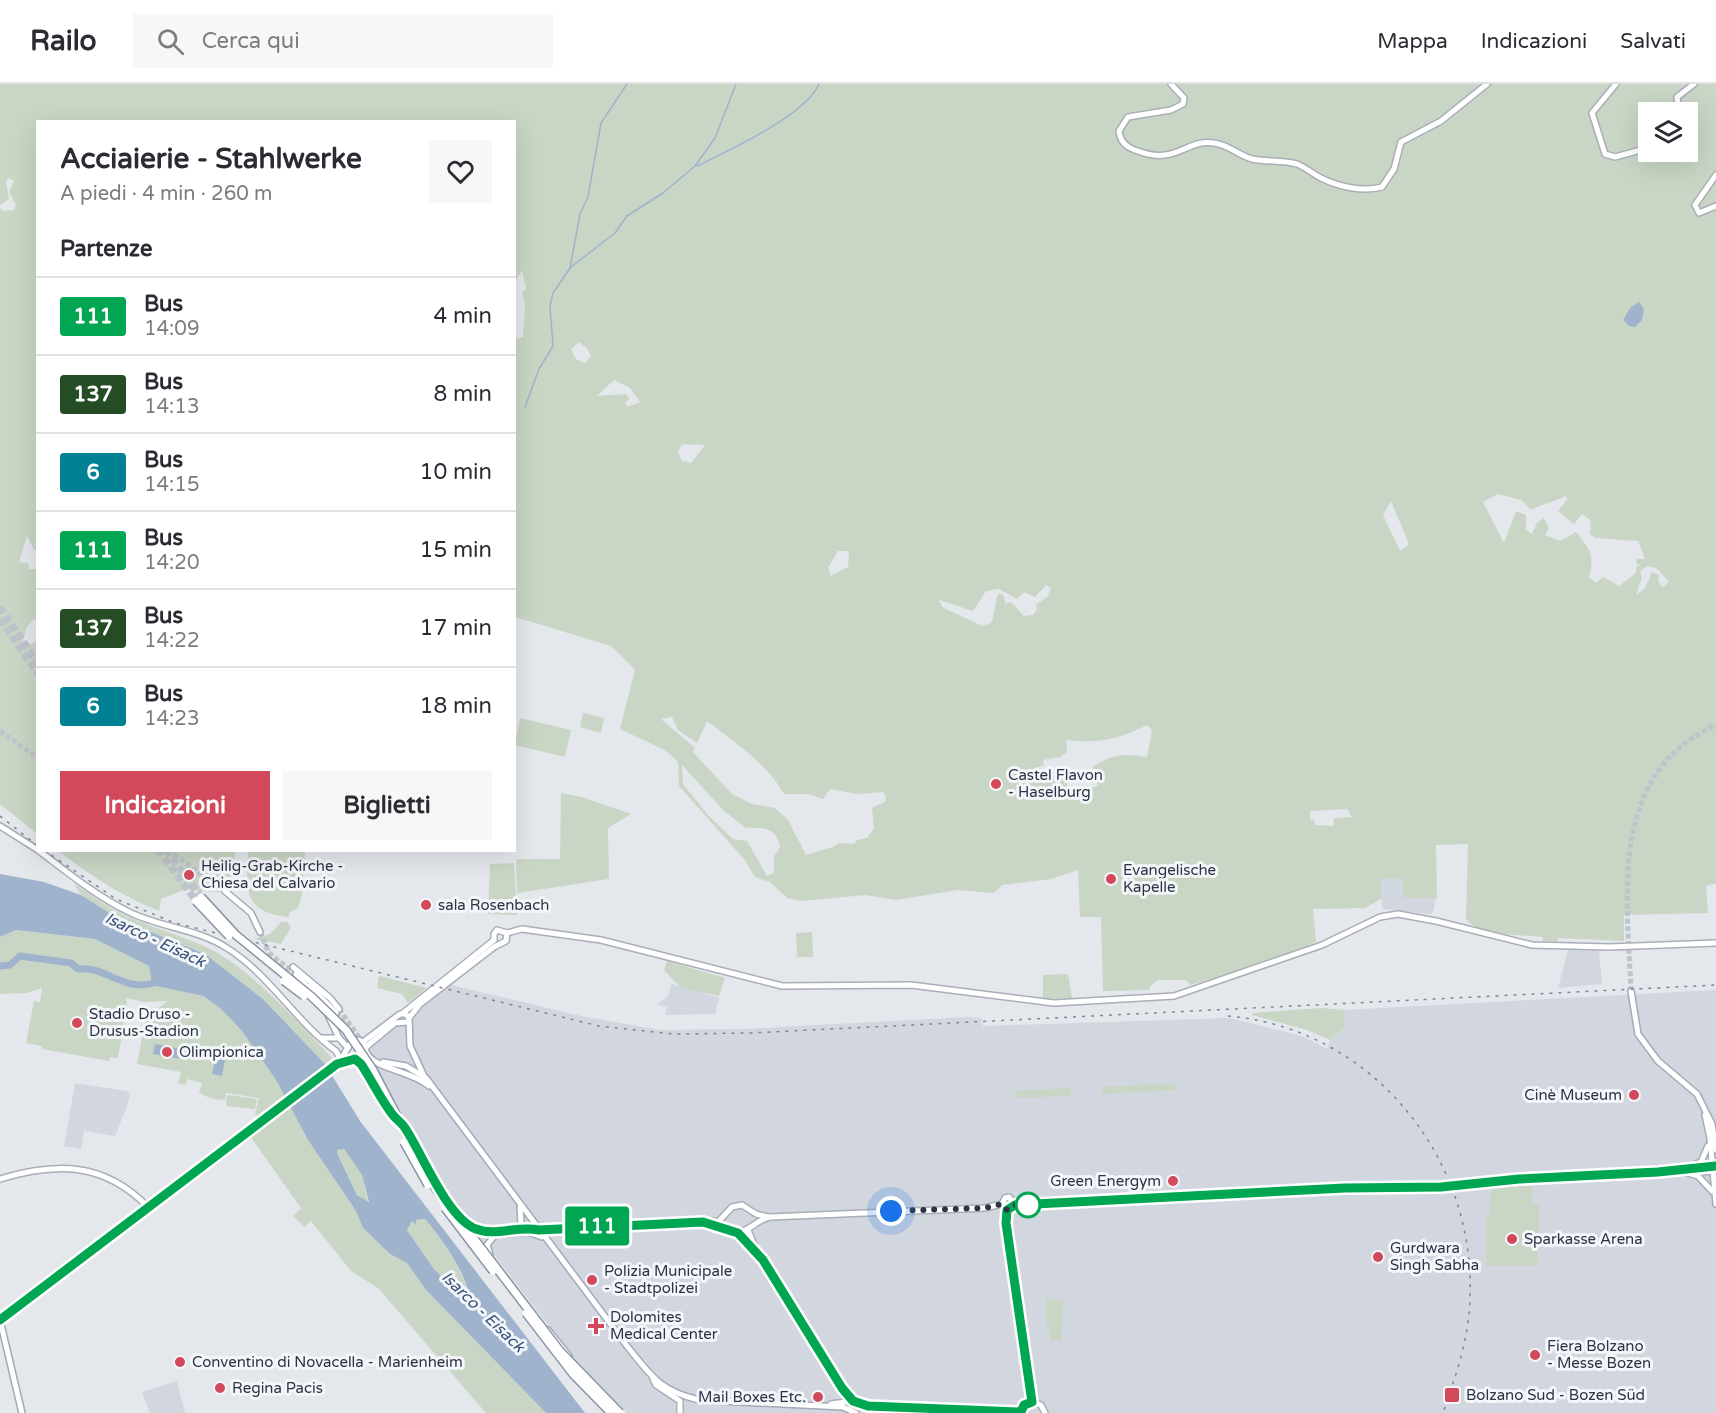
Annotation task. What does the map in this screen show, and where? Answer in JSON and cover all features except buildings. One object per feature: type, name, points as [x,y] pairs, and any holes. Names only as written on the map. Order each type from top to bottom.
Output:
[{"type":"highway","points":[[611,1413],[556,1354],[430,1188],[371,1075],[344,1035],[312,1004],[241,947],[198,899],[236,935],[312,997],[346,1030],[373,1070],[433,1185],[560,1351],[620,1412]]},
{"type":"main road","points":[[1171,84],[1184,98],[1183,104],[1172,110],[1128,117],[1119,131],[1122,141],[1128,147],[1159,157],[1181,152],[1203,142],[1213,142],[1228,146],[1252,159],[1299,165],[1334,184],[1366,192],[1382,187],[1394,169],[1401,142],[1441,121],[1487,84]]},
{"type":"main road","points":[[1616,84],[1592,114],[1605,154],[1615,158],[1638,151]]},
{"type":"main road","points":[[1678,102],[1677,97],[1694,84]]},
{"type":"main road","points":[[1716,175],[1695,205],[1699,213],[1716,206]]},
{"type":"main road","points":[[0,826],[36,849]]},
{"type":"main road","points":[[41,852],[129,912],[210,940],[230,950],[260,974],[287,1006],[336,1052],[339,1062]]},
{"type":"main road","points":[[225,891],[251,913],[260,932]]},
{"type":"main road","points":[[497,942],[494,934],[498,930],[507,933],[522,929],[601,940],[782,986],[910,984],[1035,1001],[1121,1001],[1174,996],[1322,945],[1380,917],[1398,914],[1532,945],[1609,947],[1716,943]]},
{"type":"main road","points":[[339,1062],[356,1059],[365,1047],[400,1017],[497,942],[506,941],[507,933]]},
{"type":"main road","points":[[406,1066],[410,1064],[412,1054],[408,1020],[420,1004],[497,942]]},
{"type":"main road","points":[[296,974],[338,1011],[321,990],[291,969],[325,1008],[339,1038],[374,1083],[391,1113],[405,1127]]},
{"type":"main road","points":[[1631,991],[1634,1022],[1644,1046],[1697,1094],[1713,1130],[1716,1144]]},
{"type":"main road","points":[[400,1017],[408,1020]]},
{"type":"main road","points":[[400,1017],[408,1020]]},
{"type":"main road","points":[[321,1038],[339,1038]]},
{"type":"main road","points":[[22,1413],[0,1320],[339,1062],[354,1041],[365,1047],[374,1062],[409,1073],[434,1089]]},
{"type":"main road","points":[[412,1054],[434,1089],[656,1385],[680,1401],[680,1413]]},
{"type":"main road","points":[[383,1062],[406,1066],[426,1078]]},
{"type":"main road","points":[[374,1083],[375,1071],[388,1068]]},
{"type":"main road","points":[[381,1081],[424,1164],[465,1222],[565,1351],[620,1412]]},
{"type":"main road","points":[[1688,1085],[1700,1103],[1709,1127],[1716,1204]]},
{"type":"main road","points":[[1680,1171],[1701,1162],[1707,1152],[1707,1133],[1700,1103]]},
{"type":"main road","points":[[1713,1130],[1716,1150]]},
{"type":"main road","points":[[0,1179],[27,1172],[69,1167],[94,1172],[114,1180],[148,1207]]},
{"type":"main road","points":[[1007,1210],[1015,1205],[1345,1188],[1441,1187],[1525,1178],[1714,1169]]},
{"type":"main road","points":[[1680,1171],[1698,1176],[1707,1182],[1715,1199]]},
{"type":"main road","points":[[465,1222],[477,1229],[490,1231],[518,1227],[522,1213],[514,1196]]},
{"type":"main road","points":[[738,1233],[748,1230],[753,1223],[770,1217],[985,1208],[1002,1204],[1003,1200],[1009,1197],[1015,1205]]},
{"type":"main road","points":[[1002,1204],[1007,1210],[1006,1223],[1032,1402]]},
{"type":"main road","points":[[539,1230],[721,1221],[736,1205],[746,1206],[751,1211],[770,1217]]},
{"type":"main road","points":[[751,1211],[753,1223]]},
{"type":"main road","points":[[726,1215],[730,1228]]},
{"type":"main road","points":[[709,1222],[730,1228],[756,1250]]},
{"type":"main road","points":[[552,1246],[549,1237],[554,1229]]},
{"type":"main road","points":[[748,1230],[756,1250],[853,1401]]},
{"type":"main road","points":[[490,1255],[487,1245],[490,1239],[499,1234],[533,1232],[552,1246]]},
{"type":"main road","points":[[653,1380],[668,1390],[699,1400],[846,1407],[856,1413]]},
{"type":"main road","points":[[844,1403],[846,1393]]},
{"type":"main road","points":[[825,1407],[853,1401],[874,1406],[1021,1413],[1024,1405],[1032,1402],[1041,1405],[1045,1413]]},
{"type":"main road","points":[[862,1413],[864,1409],[874,1406]]},
{"type":"main road","points":[[836,1407],[845,1413]]},
{"type":"shaded area","points":[[1380,878],[1402,878],[1403,898],[1435,899],[1434,910],[1431,914],[1382,909]]},
{"type":"shaded area","points":[[1568,950],[1599,951],[1602,984],[1558,988]]},
{"type":"shaded area","points":[[672,984],[719,998],[715,1014],[665,1015],[667,1007],[656,1004],[667,998]]},
{"type":"shaded area","points":[[451,985],[581,1016],[659,1030],[744,1029],[967,1017],[981,1018],[983,1026],[1230,1018],[1302,1036],[1327,1049],[1330,1040],[1344,1028],[1345,1010],[1716,990],[1716,1413],[627,1413],[572,1356],[437,1181],[367,1051],[369,1046]]},
{"type":"shaded area","points":[[75,1083],[127,1091],[130,1094],[115,1136],[84,1131],[81,1149],[64,1146]]},
{"type":"shaded area","points":[[177,1381],[185,1413],[150,1413],[142,1392]]},
{"type":"green space","points":[[0,84],[1716,84],[1716,883],[1706,886],[1708,913],[1624,915],[1624,941],[1558,938],[1557,942],[1543,941],[1542,937],[1489,931],[1471,924],[1466,918],[1468,844],[1436,845],[1437,899],[1403,898],[1402,878],[1381,878],[1381,899],[1365,908],[1313,909],[1316,942],[1259,966],[1190,985],[1186,980],[1158,980],[1150,986],[1150,990],[1103,991],[1101,917],[1080,917],[1078,870],[1051,879],[1002,885],[994,893],[958,890],[896,900],[865,895],[802,901],[787,898],[770,882],[755,877],[744,859],[679,786],[678,762],[665,750],[620,729],[635,670],[611,646],[516,617],[516,339],[523,337],[525,309],[522,293],[526,288],[522,270],[516,280],[516,120],[36,120],[36,550],[27,536],[19,562],[28,563],[29,569],[36,569],[36,620],[34,619],[27,627],[23,640],[28,645],[36,642],[36,833],[0,804],[0,208],[3,211],[14,210],[16,205],[9,192],[14,181],[9,178],[6,181],[9,199],[0,205]],"holes":[[[579,342],[587,348],[591,356],[585,363],[576,359],[571,349]],[[614,380],[630,388],[640,402],[627,407],[625,402],[630,399],[626,394],[597,396]],[[682,444],[705,445],[691,463],[682,461],[678,451]],[[1498,494],[1521,500],[1531,510],[1565,496],[1568,499],[1558,511],[1574,524],[1582,514],[1590,520],[1589,533],[1595,538],[1638,541],[1645,559],[1637,559],[1636,563],[1640,565],[1636,567],[1636,573],[1619,586],[1603,577],[1596,583],[1589,577],[1590,553],[1576,532],[1560,541],[1545,535],[1549,528],[1544,518],[1537,523],[1532,534],[1526,530],[1526,515],[1516,511],[1504,543],[1483,502]],[[1391,501],[1409,544],[1400,551],[1383,515]],[[838,551],[849,551],[848,567],[831,576],[828,568]],[[1647,566],[1656,568],[1669,581],[1664,587],[1661,586],[1658,580],[1659,575],[1652,572],[1645,588],[1636,595],[1642,577],[1640,572]],[[1046,585],[1051,588],[1048,596],[1036,605],[1037,610],[1033,615],[1024,616],[1011,602],[1005,604],[1004,596],[999,593],[991,623],[982,626],[942,607],[939,600],[973,611],[986,591],[999,589],[1017,599],[1024,592],[1035,597]],[[672,717],[678,730],[697,743],[707,721],[760,763],[784,794],[808,794],[823,799],[830,789],[857,794],[883,792],[886,797],[885,802],[872,808],[874,828],[867,838],[857,840],[854,844],[839,843],[806,855],[788,820],[775,808],[752,804],[732,794],[693,752],[695,748],[661,719]],[[1147,725],[1152,730],[1147,757],[1125,755],[1106,759],[1093,767],[1098,786],[1069,793],[1063,765],[1027,783],[1023,773],[1044,765],[1043,760],[1060,757],[1067,752],[1066,740],[1098,741],[1118,737]],[[682,765],[723,810],[746,828],[769,830],[776,836],[780,848],[774,856],[774,873],[767,876],[747,841],[733,839],[708,815],[683,784]],[[1347,809],[1352,817],[1334,818],[1333,826],[1315,825],[1314,820],[1310,820],[1310,811]]]},
{"type":"green space","points":[[583,713],[604,718],[601,733],[580,727]]},
{"type":"green space","points":[[520,718],[571,730],[565,757],[516,745]]},
{"type":"green space","points":[[561,793],[582,797],[631,814],[608,828],[609,879],[517,893],[516,859],[560,859]]},
{"type":"green space","points":[[60,852],[235,852],[233,875],[220,892],[184,890],[161,899],[159,911],[132,899],[82,869]]},
{"type":"green space","points":[[248,852],[305,852],[301,898],[298,908],[289,913],[289,917],[262,910],[255,904],[250,896],[247,877]]},
{"type":"green space","points":[[514,863],[517,915],[488,914],[490,864]]},
{"type":"green space","points":[[74,883],[116,911],[202,945],[229,960],[276,1000],[332,1058],[325,1064],[263,999],[205,954],[119,919],[81,895]]},
{"type":"green space","points":[[281,922],[287,922],[291,927],[281,944],[254,939],[270,934]]},
{"type":"green space","points":[[16,930],[95,939],[149,966],[152,985],[203,996],[220,1008],[242,1031],[276,1080],[308,1140],[356,1211],[363,1228],[390,1254],[407,1263],[426,1290],[546,1413],[486,1413],[378,1288],[351,1271],[311,1221],[304,1227],[293,1216],[301,1208],[250,1136],[265,1124],[255,1114],[259,1098],[226,1093],[225,1100],[213,1099],[214,1091],[212,1099],[199,1093],[202,1083],[187,1079],[186,1085],[178,1083],[181,1072],[137,1064],[148,1008],[157,1009],[168,1001],[144,1002],[126,998],[118,1058],[110,1057],[109,1061],[42,1049],[42,1046],[26,1043],[34,1001],[40,1002],[42,988],[27,993],[0,994],[0,937]]},
{"type":"green space","points":[[812,932],[813,957],[797,957],[796,933]]},
{"type":"green space","points":[[667,961],[725,978],[719,996],[681,988],[664,970]]},
{"type":"green space","points":[[1068,974],[1072,998],[1043,999],[1043,975]]},
{"type":"green space","points":[[379,976],[427,988],[408,1003],[402,994],[377,988]]},
{"type":"green space","points":[[1321,1008],[1345,1010],[1344,1028],[1330,1040],[1307,1030],[1252,1015],[1253,1013]]},
{"type":"green space","points":[[1176,1083],[1176,1090],[1102,1094],[1101,1087]]},
{"type":"green space","points":[[1071,1088],[1071,1096],[1020,1098],[1014,1095],[1016,1091]]},
{"type":"green space","points":[[227,1095],[257,1099],[255,1109],[226,1106]]},
{"type":"green space","points":[[343,1148],[362,1175],[368,1202],[357,1195],[338,1154],[337,1150]]},
{"type":"green space","name":"Sparkasse Arena","points":[[1491,1185],[1532,1186],[1532,1203],[1539,1204],[1538,1266],[1486,1265],[1486,1213],[1490,1213]]},
{"type":"green space","points":[[425,1219],[460,1272],[469,1295],[469,1305],[434,1269],[407,1230],[412,1221],[416,1224],[416,1220]]},
{"type":"green space","points":[[1049,1297],[1049,1301],[1052,1297],[1053,1301],[1055,1298],[1058,1301],[1063,1298],[1063,1312],[1060,1315],[1062,1315],[1061,1344],[1059,1339],[1052,1340],[1051,1345],[1049,1325],[1046,1324],[1046,1300]]},
{"type":"water","points":[[1639,302],[1644,309],[1642,320],[1635,327],[1629,326],[1623,320],[1630,308]]},
{"type":"water","name":"Isarco - Eisack","points":[[0,874],[44,882],[81,895],[119,919],[205,954],[263,999],[325,1064],[360,1121],[585,1413],[546,1413],[426,1290],[407,1263],[390,1254],[363,1228],[356,1211],[308,1140],[276,1080],[242,1031],[220,1008],[203,996],[152,985],[149,966],[95,939],[16,930],[0,937]],"holes":[[[344,1149],[362,1175],[369,1202],[357,1195],[338,1155],[337,1150]],[[425,1219],[439,1236],[461,1272],[469,1295],[469,1304],[434,1269],[407,1230],[412,1221],[416,1225],[416,1220]]]},
{"type":"water","name":"Olimpionica","points":[[155,1044],[181,1049],[180,1059],[153,1054]]},
{"type":"water","points":[[217,1047],[227,1049],[222,1076],[212,1074]]},
{"type":"pier","points":[[329,1064],[334,1072],[288,1107],[283,1099]]},
{"type":"waterway","points":[[525,407],[539,369],[553,346],[550,306],[553,293],[570,268],[580,214],[588,197],[601,123],[627,84]]},
{"type":"waterway","points":[[571,267],[615,233],[627,216],[663,193],[695,166],[715,138],[736,84]]},
{"type":"waterway","points":[[697,166],[746,142],[783,120],[799,108],[819,84]]},
{"type":"waterway","points":[[0,966],[10,965],[20,956],[71,963],[78,969],[89,969],[136,985],[160,981]]},
{"type":"tunnel","points":[[0,607],[36,660]]},
{"type":"tunnel","points":[[0,619],[36,671]]},
{"type":"tunnel","points":[[1631,991],[1627,916],[1628,877],[1631,840],[1641,805],[1657,773],[1681,746],[1716,725]]},
{"type":"tunnel","points":[[0,731],[36,757]]},
{"type":"tunnel","points":[[159,852],[196,901]]},
{"type":"tunnel","points":[[167,852],[201,897]]},
{"type":"tunnel","points":[[171,852],[225,891]]},
{"type":"tunnel","points":[[260,932],[269,953],[290,970]]},
{"type":"tunnel","points":[[339,1009],[363,1043]]},
{"type":"tunnel","points":[[336,1013],[348,1029]]},
{"type":"railway","points":[[0,816],[36,844]]},
{"type":"railway","points":[[47,852],[116,899],[175,923],[599,1026],[673,1034],[750,1033],[1716,985]]},
{"type":"railway","points":[[1228,1016],[1280,1026],[1327,1045],[1369,1073],[1405,1109],[1434,1150],[1455,1196],[1467,1246],[1470,1298],[1464,1342],[1443,1413]]},
{"type":"bus line","name":"111","points":[[0,1320],[337,1064],[355,1059],[374,1083],[391,1113],[405,1127],[436,1182],[465,1222],[472,1227],[490,1231],[519,1226],[539,1230],[709,1222],[730,1228],[756,1250],[842,1388],[853,1401],[868,1406],[1021,1412],[1024,1405],[1032,1402],[1006,1223],[1007,1210],[1015,1205],[1345,1188],[1463,1186],[1519,1179],[1680,1171],[1716,1166]]},
{"type":"place","name":"Castel Flavon - Haselburg","points":[[996,784]]},
{"type":"place","name":"Heilig-Grab-Kirche - Chiesa del Calvario","points":[[189,875]]},
{"type":"place","name":"Evangelische Kapelle","points":[[1111,879]]},
{"type":"place","name":"sala Rosenbach","points":[[426,905]]},
{"type":"place","name":"Stadio Druso - Drusus-Stadion","points":[[77,1023]]},
{"type":"place","name":"Olimpionica","points":[[167,1052]]},
{"type":"place","name":"Cinè Museum","points":[[1634,1095]]},
{"type":"place","name":"Green Energym","points":[[1173,1181]]},
{"type":"place","name":"Sparkasse Arena","points":[[1512,1239]]},
{"type":"place","name":"Gurdwara Singh Sabha","points":[[1378,1257]]},
{"type":"place","name":"Polizia Municipale - Stadtpolizei","points":[[592,1280]]},
{"type":"place","name":"Dolomites Medical Center","points":[[596,1326]]},
{"type":"place","name":"Fiera Bolzano - Messe Bozen","points":[[1535,1355]]},
{"type":"place","name":"Conventino di Novacella - Marienheim","points":[[180,1362]]},
{"type":"place","name":"Regina Pacis","points":[[220,1388]]},
{"type":"place","name":"Bolzano Sud - Bozen Süd","points":[[1452,1395]]},
{"type":"place","name":"Mail Boxes Etc.","points":[[818,1397]]},
{"type":"route","points":[[891,1211],[985,1208],[1002,1204],[1004,1208],[1010,1210],[1015,1205],[1028,1205]]}]
